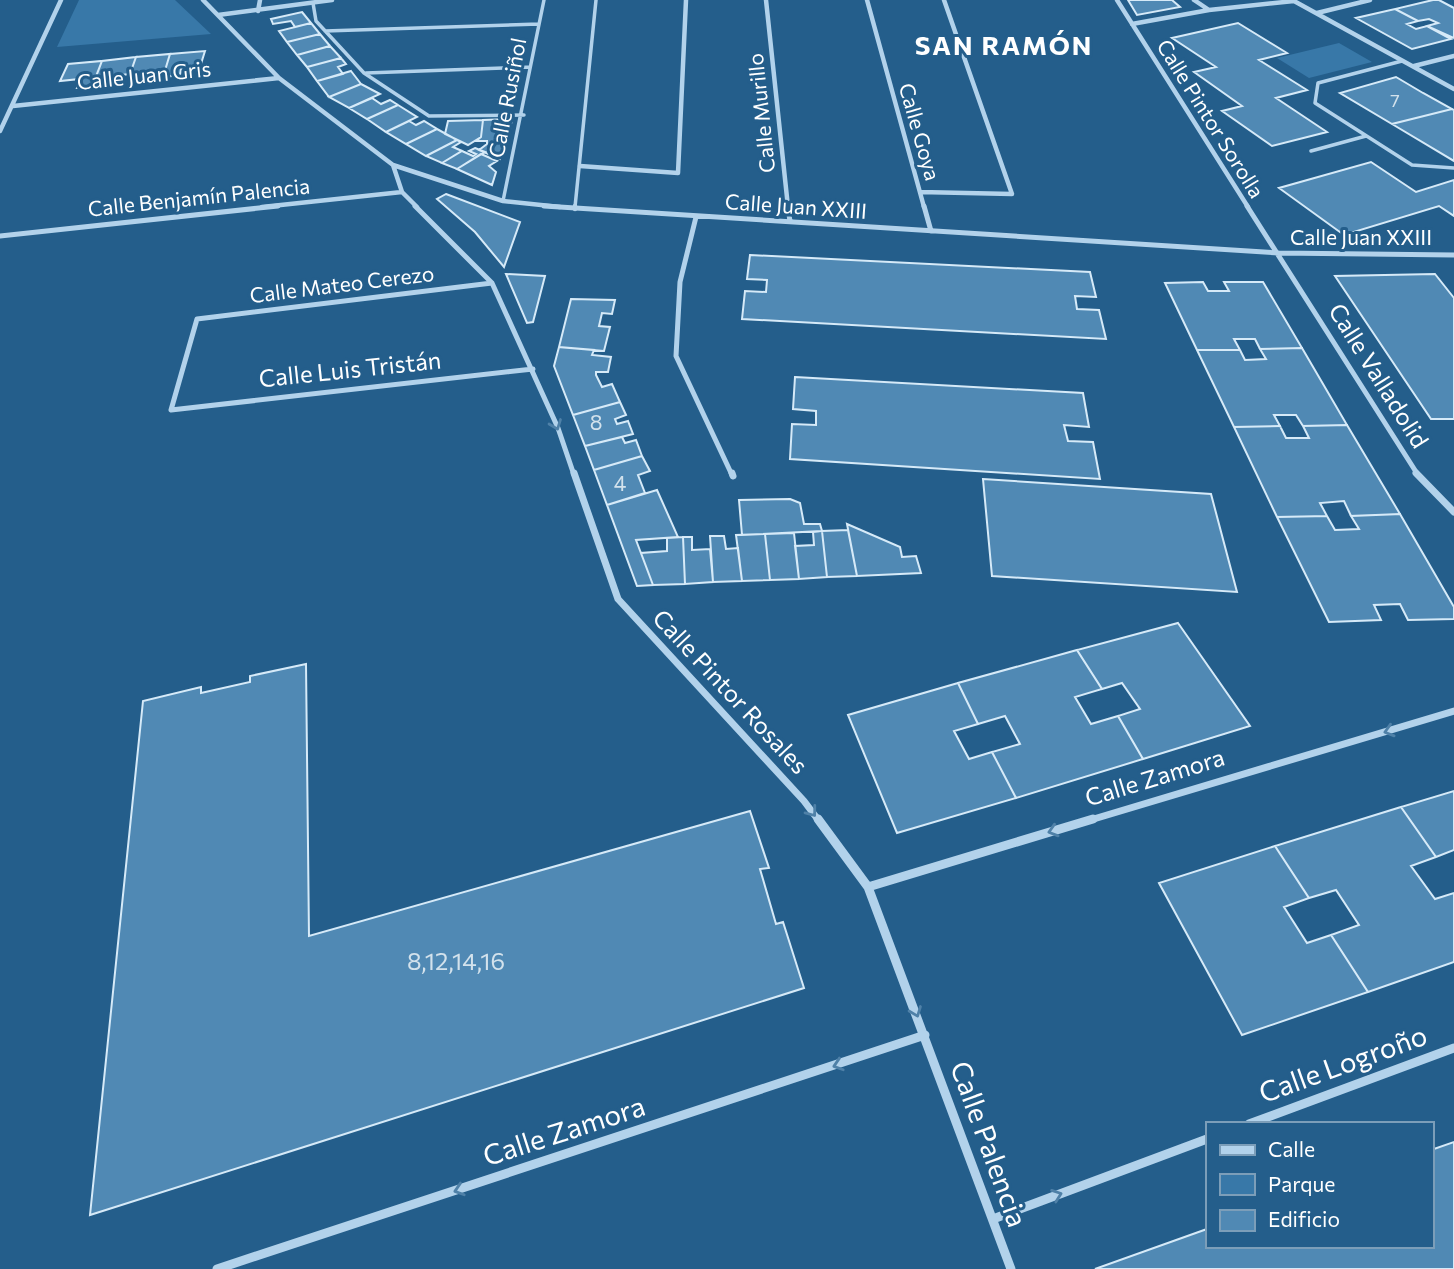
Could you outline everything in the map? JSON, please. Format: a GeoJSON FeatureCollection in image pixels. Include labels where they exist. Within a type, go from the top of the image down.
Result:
{"type":"FeatureCollection","features":[{"type":"Feature","properties":{"kind":"street"},"geometry":{"type":"LineString","coordinates":[[0,131],[61,0]]}},
{"type":"Feature","properties":{"kind":"street","name":"Calle Juan XXIII"},"geometry":{"type":"LineString","coordinates":[[203,0],[279,78],[393,164],[503,201],[575,209],[1279,253],[1454,255]]}},
{"type":"Feature","properties":{"kind":"street"},"geometry":{"type":"LineString","coordinates":[[258,11],[260,0]]}},
{"type":"Feature","properties":{"kind":"street"},"geometry":{"type":"LineString","coordinates":[[218,15],[332,0]]}},
{"type":"Feature","properties":{"kind":"street","name":"Calle Rusiñol"},"geometry":{"type":"LineString","coordinates":[[503,201],[524,115],[529,67],[544,0]]}},
{"type":"Feature","properties":{"kind":"street"},"geometry":{"type":"LineString","coordinates":[[575,209],[596,0]]}},
{"type":"Feature","properties":{"kind":"street"},"geometry":{"type":"LineString","coordinates":[[580,166],[678,173],[686,0]]}},
{"type":"Feature","properties":{"kind":"street","name":"Calle Murillo"},"geometry":{"type":"LineString","coordinates":[[766,0],[790,222]]}},
{"type":"Feature","properties":{"kind":"street","name":"Calle Goya"},"geometry":{"type":"LineString","coordinates":[[866,0],[931,231]]}},
{"type":"Feature","properties":{"kind":"street"},"geometry":{"type":"LineString","coordinates":[[920,192],[1012,194],[944,0]]}},
{"type":"Feature","properties":{"kind":"street","name":"Calle Pintor Sorolla"},"geometry":{"type":"LineString","coordinates":[[1117,0],[1279,253]]}},
{"type":"Feature","properties":{"kind":"street"},"geometry":{"type":"LineString","coordinates":[[1194,0],[1209,10]]}},
{"type":"Feature","properties":{"kind":"street"},"geometry":{"type":"LineString","coordinates":[[1316,13],[1370,0]]}},
{"type":"Feature","properties":{"kind":"street"},"geometry":{"type":"LineString","coordinates":[[1132,24],[1209,10],[1294,1],[1454,89]]}},
{"type":"Feature","properties":{"kind":"street"},"geometry":{"type":"LineString","coordinates":[[313,3],[316,21],[364,73],[429,116],[524,115]]}},
{"type":"Feature","properties":{"kind":"street"},"geometry":{"type":"LineString","coordinates":[[325,31],[539,24]]}},
{"type":"Feature","properties":{"kind":"street"},"geometry":{"type":"LineString","coordinates":[[1413,66],[1454,56]]}},
{"type":"Feature","properties":{"kind":"street"},"geometry":{"type":"LineString","coordinates":[[1402,61],[1318,83],[1315,103],[1412,165],[1454,168]]}},
{"type":"Feature","properties":{"kind":"street"},"geometry":{"type":"LineString","coordinates":[[364,73],[529,67]]}},
{"type":"Feature","properties":{"kind":"street","name":"Calle Juan Gris"},"geometry":{"type":"LineString","coordinates":[[13,106],[279,78]]}},
{"type":"Feature","properties":{"kind":"street"},"geometry":{"type":"LineString","coordinates":[[1311,152],[1367,136]]}},
{"type":"Feature","properties":{"kind":"street"},"geometry":{"type":"LineString","coordinates":[[393,164],[402,192]]}},
{"type":"Feature","properties":{"kind":"street","name":"Calle Benjamín Palencia"},"geometry":{"type":"LineString","coordinates":[[0,236],[402,192]]}},
{"type":"Feature","properties":{"kind":"street","name":"Calle Pintor Rosales"},"geometry":{"type":"LineString","coordinates":[[402,192],[492,283],[558,428],[618,599],[804,801],[869,887],[925,1035]]}},
{"type":"Feature","properties":{"kind":"street"},"geometry":{"type":"LineString","coordinates":[[696,217],[680,282],[676,356],[733,476]]}},
{"type":"Feature","properties":{"kind":"street","name":"Calle Valladolid"},"geometry":{"type":"LineString","coordinates":[[1279,253],[1416,473],[1454,512]]}},
{"type":"Feature","properties":{"kind":"street","name":"Calle Mateo Cerezo"},"geometry":{"type":"LineString","coordinates":[[171,410],[197,318],[492,283]]}},
{"type":"Feature","properties":{"kind":"street","name":"Calle Luis Tristán"},"geometry":{"type":"LineString","coordinates":[[171,410],[532,366]]}},
{"type":"Feature","properties":{"kind":"street","name":"Calle Zamora"},"geometry":{"type":"LineString","coordinates":[[869,887],[1454,711]]}},
{"type":"Feature","properties":{"kind":"street","name":"Calle Zamora"},"geometry":{"type":"LineString","coordinates":[[218,1269],[925,1035]]}},
{"type":"Feature","properties":{"kind":"street","name":"Calle Palencia"},"geometry":{"type":"LineString","coordinates":[[925,1035],[1011,1269]]}},
{"type":"Feature","properties":{"kind":"street","name":"Calle Logroño"},"geometry":{"type":"LineString","coordinates":[[1254,1122],[1454,1048]]}},
{"type":"Feature","properties":{"kind":"street"},"geometry":{"type":"LineString","coordinates":[[993,1219],[1206,1139]]}},
{"type":"Feature","properties":{"kind":"green space"},"geometry":{"type":"Polygon","coordinates":[[[79,0],[175,0],[211,34],[57,47],[79,0]]]}},
{"type":"Feature","properties":{"kind":"green space"},"geometry":{"type":"Polygon","coordinates":[[[1339,43],[1372,62],[1309,78],[1277,58],[1339,43]]]}},
{"type":"Feature","properties":{"kind":"building"},"geometry":{"type":"Polygon","coordinates":[[[1128,0],[1172,0],[1180,7],[1137,15],[1128,0]]]}},
{"type":"Feature","properties":{"kind":"building"},"geometry":{"type":"Polygon","coordinates":[[[1439,0],[1454,8],[1454,38],[1427,26],[1438,23],[1429,19],[1418,21],[1395,9],[1439,0]]]}},
{"type":"Feature","properties":{"kind":"building"},"geometry":{"type":"Polygon","coordinates":[[[1395,9],[1418,21],[1407,24],[1416,29],[1427,26],[1451,39],[1412,49],[1356,18],[1395,9]]]}},
{"type":"Feature","properties":{"kind":"building"},"geometry":{"type":"Polygon","coordinates":[[[302,12],[311,23],[295,27],[291,21],[273,24],[271,19],[302,12]]]}},
{"type":"Feature","properties":{"kind":"building"},"geometry":{"type":"Polygon","coordinates":[[[311,23],[320,34],[287,42],[279,31],[311,23]]]}},
{"type":"Feature","properties":{"kind":"building"},"geometry":{"type":"Polygon","coordinates":[[[1238,23],[1287,53],[1259,60],[1307,90],[1276,98],[1327,132],[1272,146],[1222,111],[1242,106],[1194,72],[1216,67],[1172,38],[1238,23]]]}},
{"type":"Feature","properties":{"kind":"building"},"geometry":{"type":"Polygon","coordinates":[[[320,34],[330,46],[297,55],[287,42],[320,34]]]}},
{"type":"Feature","properties":{"kind":"building"},"geometry":{"type":"Polygon","coordinates":[[[330,46],[341,58],[307,67],[297,55],[330,46]]]}},
{"type":"Feature","properties":{"kind":"building"},"geometry":{"type":"Polygon","coordinates":[[[205,51],[200,67],[181,69],[180,75],[163,77],[170,54],[205,51]]]}},
{"type":"Feature","properties":{"kind":"building"},"geometry":{"type":"Polygon","coordinates":[[[170,54],[163,77],[149,78],[150,72],[130,74],[136,57],[170,54]]]}},
{"type":"Feature","properties":{"kind":"building"},"geometry":{"type":"Polygon","coordinates":[[[136,57],[130,74],[111,76],[109,82],[93,84],[102,61],[136,57]]]}},
{"type":"Feature","properties":{"kind":"building"},"geometry":{"type":"Polygon","coordinates":[[[341,58],[346,64],[338,67],[343,74],[317,81],[307,67],[341,58]]]}},
{"type":"Feature","properties":{"kind":"building"},"geometry":{"type":"Polygon","coordinates":[[[102,61],[92,87],[77,88],[80,79],[60,81],[68,64],[102,61]]]}},
{"type":"Feature","properties":{"kind":"building"},"geometry":{"type":"Polygon","coordinates":[[[351,71],[361,84],[329,97],[317,81],[351,71]]]}},
{"type":"Feature","properties":{"kind":"building"},"geometry":{"type":"Polygon","coordinates":[[[1396,77],[1452,109],[1392,124],[1340,93],[1396,77]]]}},
{"type":"Feature","properties":{"kind":"building"},"geometry":{"type":"Polygon","coordinates":[[[361,84],[380,94],[349,108],[329,97],[361,84]]]}},
{"type":"Feature","properties":{"kind":"building"},"geometry":{"type":"Polygon","coordinates":[[[372,98],[381,104],[390,100],[398,105],[367,119],[349,108],[372,98]]]}},
{"type":"Feature","properties":{"kind":"building"},"geometry":{"type":"Polygon","coordinates":[[[398,105],[417,117],[386,132],[367,119],[398,105]]]}},
{"type":"Feature","properties":{"kind":"building"},"geometry":{"type":"Polygon","coordinates":[[[1452,109],[1454,161],[1392,124],[1452,109]]]}},
{"type":"Feature","properties":{"kind":"building"},"geometry":{"type":"Polygon","coordinates":[[[512,119],[508,140],[500,159],[479,150],[487,144],[487,141],[476,141],[481,137],[483,120],[512,119]]]}},
{"type":"Feature","properties":{"kind":"building"},"geometry":{"type":"Polygon","coordinates":[[[483,120],[481,137],[468,145],[445,134],[448,121],[483,120]]]}},
{"type":"Feature","properties":{"kind":"building"},"geometry":{"type":"Polygon","coordinates":[[[409,121],[416,125],[424,121],[437,129],[406,144],[386,132],[409,121]]]}},
{"type":"Feature","properties":{"kind":"building"},"geometry":{"type":"Polygon","coordinates":[[[437,129],[457,140],[426,156],[406,144],[437,129]]]}},
{"type":"Feature","properties":{"kind":"building"},"geometry":{"type":"Polygon","coordinates":[[[457,140],[461,142],[453,147],[462,151],[442,163],[426,156],[457,140]]]}},
{"type":"Feature","properties":{"kind":"building"},"geometry":{"type":"Polygon","coordinates":[[[475,148],[485,152],[457,169],[442,163],[462,151],[473,156],[476,154],[469,151],[475,148]]]}},
{"type":"Feature","properties":{"kind":"building"},"geometry":{"type":"Polygon","coordinates":[[[481,154],[497,161],[489,166],[496,172],[492,185],[457,169],[481,154]]]}},
{"type":"Feature","properties":{"kind":"building"},"geometry":{"type":"Polygon","coordinates":[[[1371,162],[1416,192],[1454,180],[1454,216],[1439,206],[1344,235],[1279,188],[1371,162]]]}},
{"type":"Feature","properties":{"kind":"building"},"geometry":{"type":"Polygon","coordinates":[[[446,194],[520,222],[504,267],[475,232],[437,199],[446,194]]]}},
{"type":"Feature","properties":{"kind":"building"},"geometry":{"type":"Polygon","coordinates":[[[750,255],[1090,272],[1096,297],[1075,296],[1077,309],[1099,310],[1106,339],[742,319],[745,291],[766,292],[767,280],[747,279],[750,255]]]}},
{"type":"Feature","properties":{"kind":"building"},"geometry":{"type":"Polygon","coordinates":[[[506,274],[545,276],[533,322],[527,323],[506,274]]]}},
{"type":"Feature","properties":{"kind":"building"},"geometry":{"type":"Polygon","coordinates":[[[1435,274],[1454,298],[1454,419],[1431,419],[1335,276],[1435,274]]]}},
{"type":"Feature","properties":{"kind":"building"},"geometry":{"type":"Polygon","coordinates":[[[1203,282],[1208,291],[1229,291],[1224,282],[1263,282],[1302,348],[1260,349],[1255,339],[1234,339],[1240,350],[1197,350],[1165,283],[1203,282]]]}},
{"type":"Feature","properties":{"kind":"building"},"geometry":{"type":"Polygon","coordinates":[[[571,299],[615,300],[612,314],[602,313],[599,326],[610,327],[604,351],[559,347],[571,299]]]}},
{"type":"Feature","properties":{"kind":"building"},"geometry":{"type":"Polygon","coordinates":[[[559,347],[594,350],[592,355],[611,357],[608,372],[596,372],[596,375],[602,387],[612,384],[620,402],[573,415],[554,366],[559,347]]]}},
{"type":"Feature","properties":{"kind":"building"},"geometry":{"type":"Polygon","coordinates":[[[1302,348],[1347,425],[1303,426],[1296,415],[1274,415],[1280,426],[1234,427],[1197,350],[1240,350],[1245,360],[1266,359],[1260,349],[1302,348]]]}},
{"type":"Feature","properties":{"kind":"building"},"geometry":{"type":"Polygon","coordinates":[[[795,377],[1083,393],[1089,427],[1064,425],[1068,441],[1093,442],[1100,479],[790,459],[792,424],[816,425],[816,411],[793,409],[795,377]]]}},
{"type":"Feature","properties":{"kind":"building"},"geometry":{"type":"Polygon","coordinates":[[[620,402],[626,415],[615,419],[617,424],[628,421],[633,434],[585,446],[573,415],[620,402]]]}},
{"type":"Feature","properties":{"kind":"building"},"geometry":{"type":"Polygon","coordinates":[[[1347,425],[1400,514],[1351,516],[1344,501],[1320,503],[1327,516],[1277,517],[1234,427],[1280,426],[1286,438],[1309,438],[1303,426],[1347,425]]]}},
{"type":"Feature","properties":{"kind":"building"},"geometry":{"type":"Polygon","coordinates":[[[622,437],[625,443],[636,440],[642,456],[594,470],[585,446],[622,437]]]}},
{"type":"Feature","properties":{"kind":"building"},"geometry":{"type":"Polygon","coordinates":[[[642,456],[650,471],[638,475],[645,493],[607,505],[594,470],[642,456]]]}},
{"type":"Feature","properties":{"kind":"building"},"geometry":{"type":"Polygon","coordinates":[[[983,479],[1211,494],[1237,592],[992,576],[983,479]]]}},
{"type":"Feature","properties":{"kind":"building"},"geometry":{"type":"Polygon","coordinates":[[[657,490],[678,537],[636,540],[653,585],[637,586],[607,505],[657,490]]]}},
{"type":"Feature","properties":{"kind":"building"},"geometry":{"type":"Polygon","coordinates":[[[790,499],[800,503],[804,524],[820,524],[822,531],[742,535],[739,500],[790,499]]]}},
{"type":"Feature","properties":{"kind":"building"},"geometry":{"type":"Polygon","coordinates":[[[1400,514],[1454,607],[1454,619],[1408,620],[1400,604],[1374,605],[1381,620],[1329,622],[1277,517],[1327,516],[1335,530],[1359,529],[1351,516],[1400,514]]]}},
{"type":"Feature","properties":{"kind":"building"},"geometry":{"type":"Polygon","coordinates":[[[847,524],[900,547],[902,557],[916,556],[921,573],[857,576],[847,524]]]}},
{"type":"Feature","properties":{"kind":"building"},"geometry":{"type":"Polygon","coordinates":[[[848,530],[857,576],[827,577],[822,531],[848,530]]]}},
{"type":"Feature","properties":{"kind":"building"},"geometry":{"type":"Polygon","coordinates":[[[822,531],[827,577],[799,579],[795,546],[814,545],[813,532],[822,531]]]}},
{"type":"Feature","properties":{"kind":"building"},"geometry":{"type":"Polygon","coordinates":[[[794,533],[799,579],[770,580],[765,534],[794,533]]]}},
{"type":"Feature","properties":{"kind":"building"},"geometry":{"type":"Polygon","coordinates":[[[765,534],[770,580],[742,581],[736,535],[765,534]]]}},
{"type":"Feature","properties":{"kind":"building"},"geometry":{"type":"Polygon","coordinates":[[[710,536],[724,536],[726,549],[738,548],[742,581],[713,582],[710,536]]]}},
{"type":"Feature","properties":{"kind":"building"},"geometry":{"type":"Polygon","coordinates":[[[683,537],[685,584],[653,585],[641,553],[667,551],[667,538],[683,537]]]}},
{"type":"Feature","properties":{"kind":"building"},"geometry":{"type":"Polygon","coordinates":[[[683,537],[692,537],[692,550],[710,549],[713,582],[685,584],[683,537]]]}},
{"type":"Feature","properties":{"kind":"building"},"geometry":{"type":"Polygon","coordinates":[[[1178,623],[1250,726],[1143,759],[1118,716],[1140,709],[1122,683],[1102,689],[1077,650],[1178,623]]]}},
{"type":"Feature","properties":{"kind":"building"},"geometry":{"type":"Polygon","coordinates":[[[1077,650],[1102,689],[1075,697],[1091,724],[1118,716],[1143,759],[1016,798],[992,752],[1020,744],[1005,716],[978,724],[958,683],[1077,650]]]}},
{"type":"Feature","properties":{"kind":"building"},"geometry":{"type":"Polygon","coordinates":[[[306,664],[309,936],[750,811],[769,868],[760,869],[776,924],[783,922],[804,988],[90,1215],[143,701],[201,687],[201,693],[250,682],[250,676],[306,664]]]}},
{"type":"Feature","properties":{"kind":"building"},"geometry":{"type":"Polygon","coordinates":[[[958,683],[978,724],[954,731],[969,759],[992,752],[1016,798],[897,833],[848,715],[958,683]]]}},
{"type":"Feature","properties":{"kind":"building"},"geometry":{"type":"Polygon","coordinates":[[[1454,791],[1454,850],[1436,857],[1401,807],[1454,791]]]}},
{"type":"Feature","properties":{"kind":"building"},"geometry":{"type":"Polygon","coordinates":[[[1401,807],[1436,857],[1411,866],[1435,899],[1454,893],[1454,962],[1368,992],[1331,935],[1359,925],[1336,890],[1309,898],[1275,846],[1401,807]]]}},
{"type":"Feature","properties":{"kind":"building"},"geometry":{"type":"Polygon","coordinates":[[[1275,846],[1309,898],[1284,907],[1307,943],[1331,935],[1368,992],[1242,1035],[1159,883],[1275,846]]]}},
{"type":"Feature","properties":{"kind":"building"},"geometry":{"type":"Polygon","coordinates":[[[1454,1142],[1454,1269],[1095,1269],[1206,1229],[1206,1248],[1433,1248],[1433,1149],[1454,1142]]]}},
{"type":"Feature","properties":{"kind":"district","name":"SAN RAMÓN"},"geometry":{"type":"Point","coordinates":[1004,46]}}]}
